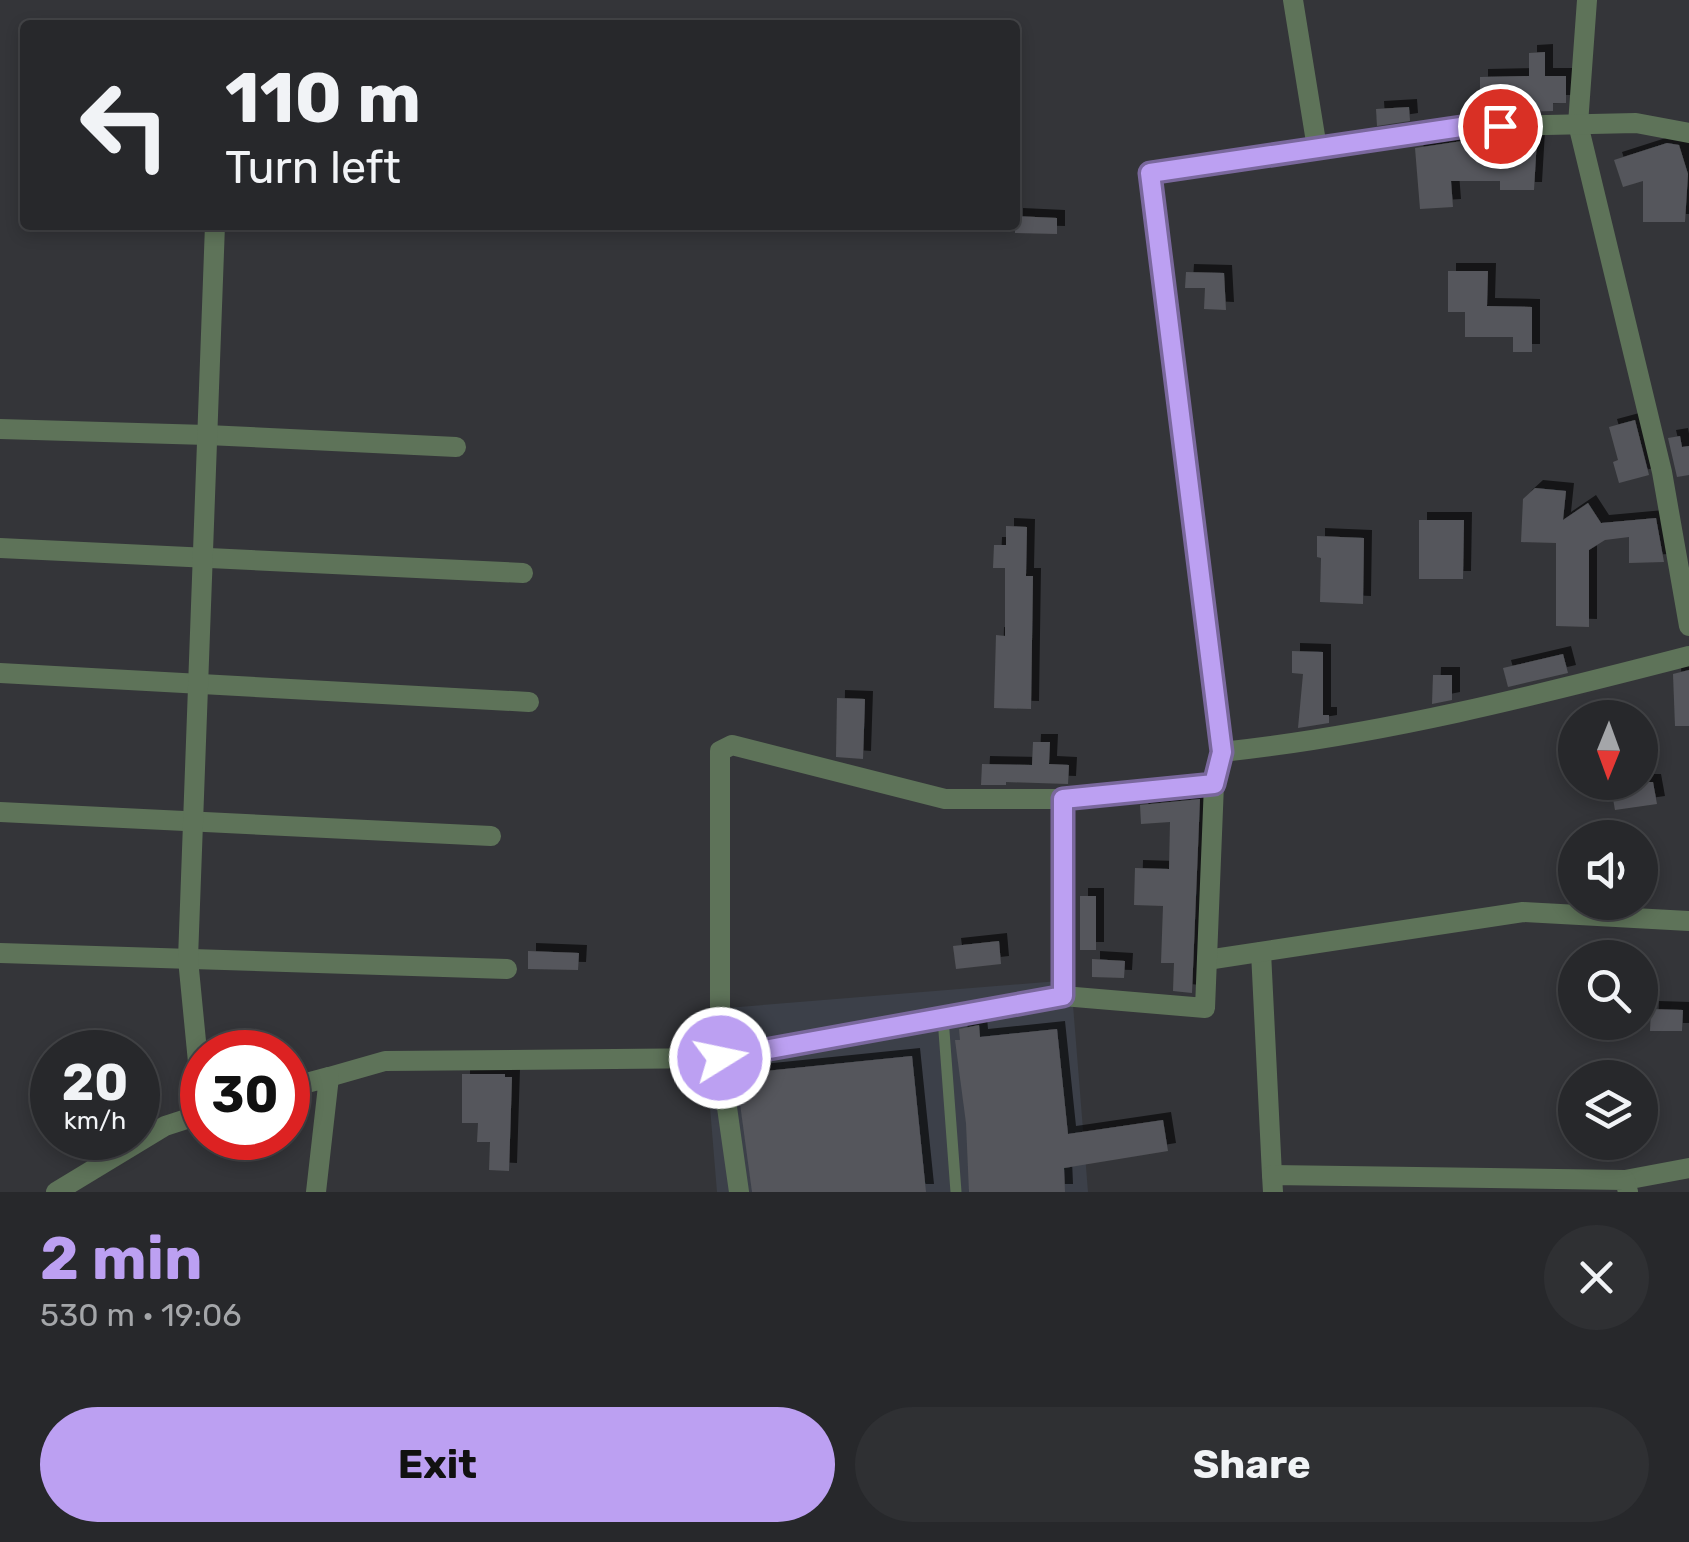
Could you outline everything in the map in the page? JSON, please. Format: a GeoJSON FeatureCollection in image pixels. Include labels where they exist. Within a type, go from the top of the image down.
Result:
{"type":"FeatureCollection","features":[{"type":"Feature","properties":{"kind":"street"},"geometry":{"type":"LineString","coordinates":[[1293,0],[1317,148]]}},
{"type":"Feature","properties":{"kind":"street"},"geometry":{"type":"LineString","coordinates":[[1587,0],[1578,124],[1662,472],[1689,626]]}},
{"type":"Feature","properties":{"kind":"street"},"geometry":{"type":"LineString","coordinates":[[310,1082],[385,1061],[720,1058],[1063,996],[1204,1008],[1214,784],[1222,752],[1150,173],[1461,127],[1636,124],[1689,133]]}},
{"type":"Feature","properties":{"kind":"street"},"geometry":{"type":"LineString","coordinates":[[195,1030],[188,959],[215,230]]}},
{"type":"Feature","properties":{"kind":"street"},"geometry":{"type":"LineString","coordinates":[[0,429],[207,434],[456,447]]}},
{"type":"Feature","properties":{"kind":"street"},"geometry":{"type":"LineString","coordinates":[[0,548],[523,573]]}},
{"type":"Feature","properties":{"kind":"street"},"geometry":{"type":"LineString","coordinates":[[1222,752],[1308,743],[1459,715],[1689,656]]}},
{"type":"Feature","properties":{"kind":"street"},"geometry":{"type":"LineString","coordinates":[[0,673],[529,702]]}},
{"type":"Feature","properties":{"kind":"street"},"geometry":{"type":"LineString","coordinates":[[739,1192],[720,1058],[720,751],[732,745],[945,800],[1063,799],[1214,784]]}},
{"type":"Feature","properties":{"kind":"street"},"geometry":{"type":"LineString","coordinates":[[1063,799],[1063,996]]}},
{"type":"Feature","properties":{"kind":"street"},"geometry":{"type":"LineString","coordinates":[[0,812],[491,836]]}},
{"type":"Feature","properties":{"kind":"street"},"geometry":{"type":"LineString","coordinates":[[1207,960],[1523,912],[1689,921]]}},
{"type":"Feature","properties":{"kind":"street"},"geometry":{"type":"LineString","coordinates":[[1261,952],[1272,1183],[1626,1186],[1689,1168]]}},
{"type":"Feature","properties":{"kind":"street"},"geometry":{"type":"LineString","coordinates":[[0,953],[507,970]]}},
{"type":"Feature","properties":{"kind":"street"},"geometry":{"type":"LineString","coordinates":[[316,1192],[329,1077]]}},
{"type":"Feature","properties":{"kind":"street"},"geometry":{"type":"LineString","coordinates":[[56,1192],[165,1126],[180,1121]]}},
{"type":"Feature","properties":{"kind":"lane"},"geometry":{"type":"LineString","coordinates":[[943,1018],[956,1192]]}},
{"type":"Feature","properties":{"kind":"shaded area"},"geometry":{"type":"Polygon","coordinates":[[[1071,980],[1088,1192],[717,1192],[702,1010],[1071,980]]]}},
{"type":"Feature","properties":{"kind":"building"},"geometry":{"type":"Polygon","coordinates":[[[1545,52],[1545,76],[1566,76],[1566,103],[1553,103],[1553,111],[1480,113],[1480,77],[1529,76],[1529,53],[1545,52]]]}},
{"type":"Feature","properties":{"kind":"building"},"geometry":{"type":"Polygon","coordinates":[[[1409,107],[1410,121],[1377,126],[1376,109],[1409,107]]]}},
{"type":"Feature","properties":{"kind":"building"},"geometry":{"type":"Polygon","coordinates":[[[1537,139],[1534,190],[1500,190],[1500,181],[1451,181],[1453,207],[1420,209],[1415,148],[1462,141],[1537,139]]]}},
{"type":"Feature","properties":{"kind":"building"},"geometry":{"type":"Polygon","coordinates":[[[1667,143],[1679,145],[1688,174],[1685,222],[1643,222],[1643,181],[1623,187],[1614,160],[1667,143]]]}},
{"type":"Feature","properties":{"kind":"building"},"geometry":{"type":"Polygon","coordinates":[[[1020,216],[1057,218],[1057,234],[1015,233],[1020,230],[1020,216]]]}},
{"type":"Feature","properties":{"kind":"building"},"geometry":{"type":"Polygon","coordinates":[[[1448,271],[1488,271],[1487,306],[1532,307],[1532,352],[1513,352],[1513,337],[1465,337],[1465,312],[1448,312],[1448,271]]]}},
{"type":"Feature","properties":{"kind":"building"},"geometry":{"type":"Polygon","coordinates":[[[1186,272],[1224,273],[1226,310],[1204,309],[1205,288],[1185,288],[1186,272]]]}},
{"type":"Feature","properties":{"kind":"building"},"geometry":{"type":"Polygon","coordinates":[[[1635,420],[1649,475],[1619,483],[1613,462],[1618,460],[1609,427],[1635,420]]]}},
{"type":"Feature","properties":{"kind":"building"},"geometry":{"type":"Polygon","coordinates":[[[1680,436],[1682,447],[1689,446],[1689,475],[1677,477],[1668,438],[1680,436]]]}},
{"type":"Feature","properties":{"kind":"building"},"geometry":{"type":"Polygon","coordinates":[[[1535,488],[1566,491],[1563,520],[1588,503],[1601,523],[1656,518],[1664,562],[1629,563],[1629,537],[1605,540],[1589,550],[1589,627],[1556,626],[1556,543],[1521,542],[1523,499],[1535,488]]]}},
{"type":"Feature","properties":{"kind":"building"},"geometry":{"type":"Polygon","coordinates":[[[1419,520],[1464,520],[1463,579],[1419,579],[1419,520]]]}},
{"type":"Feature","properties":{"kind":"building"},"geometry":{"type":"Polygon","coordinates":[[[1006,526],[1027,527],[1026,576],[1033,576],[1031,709],[994,708],[996,635],[1005,636],[1005,568],[993,568],[994,545],[1006,545],[1006,526]]]}},
{"type":"Feature","properties":{"kind":"building"},"geometry":{"type":"Polygon","coordinates":[[[1317,536],[1364,538],[1363,604],[1320,602],[1317,536]]]}},
{"type":"Feature","properties":{"kind":"building"},"geometry":{"type":"Polygon","coordinates":[[[1292,651],[1323,652],[1323,715],[1329,715],[1329,723],[1298,728],[1303,674],[1292,673],[1292,651]]]}},
{"type":"Feature","properties":{"kind":"building"},"geometry":{"type":"Polygon","coordinates":[[[1563,654],[1568,673],[1508,687],[1503,668],[1563,654]]]}},
{"type":"Feature","properties":{"kind":"building"},"geometry":{"type":"Polygon","coordinates":[[[1689,670],[1689,726],[1675,726],[1673,674],[1689,670]]]}},
{"type":"Feature","properties":{"kind":"building"},"geometry":{"type":"Polygon","coordinates":[[[1433,675],[1452,675],[1452,700],[1432,704],[1433,675]]]}},
{"type":"Feature","properties":{"kind":"building"},"geometry":{"type":"Polygon","coordinates":[[[837,698],[865,699],[863,759],[836,757],[837,698]]]}},
{"type":"Feature","properties":{"kind":"building"},"geometry":{"type":"Polygon","coordinates":[[[1033,742],[1050,742],[1049,764],[1069,765],[1068,784],[981,785],[982,764],[1032,765],[1033,742]]]}},
{"type":"Feature","properties":{"kind":"building"},"geometry":{"type":"Polygon","coordinates":[[[1200,799],[1192,993],[1173,991],[1174,963],[1161,963],[1163,906],[1134,905],[1135,868],[1169,869],[1170,822],[1141,824],[1140,805],[1200,799]]]}},
{"type":"Feature","properties":{"kind":"building"},"geometry":{"type":"Polygon","coordinates":[[[1613,800],[1656,800],[1657,804],[1615,810],[1613,800]]]}},
{"type":"Feature","properties":{"kind":"building"},"geometry":{"type":"Polygon","coordinates":[[[1080,896],[1096,896],[1096,950],[1080,950],[1080,896]]]}},
{"type":"Feature","properties":{"kind":"building"},"geometry":{"type":"Polygon","coordinates":[[[999,941],[1001,964],[956,969],[953,946],[999,941]]]}},
{"type":"Feature","properties":{"kind":"building"},"geometry":{"type":"Polygon","coordinates":[[[528,951],[579,953],[578,970],[528,969],[528,951]]]}},
{"type":"Feature","properties":{"kind":"building"},"geometry":{"type":"Polygon","coordinates":[[[1092,959],[1125,961],[1124,978],[1092,977],[1092,959]]]}},
{"type":"Feature","properties":{"kind":"building"},"geometry":{"type":"Polygon","coordinates":[[[1658,1009],[1683,1010],[1682,1031],[1658,1031],[1658,1009]]]}},
{"type":"Feature","properties":{"kind":"building"},"geometry":{"type":"Polygon","coordinates":[[[979,1025],[980,1037],[1057,1029],[1068,1134],[1163,1120],[1168,1151],[1064,1168],[1065,1192],[969,1192],[966,1123],[955,1040],[960,1040],[959,1029],[979,1025]]]}},
{"type":"Feature","properties":{"kind":"building"},"geometry":{"type":"Polygon","coordinates":[[[912,1056],[926,1192],[752,1192],[736,1074],[912,1056]]]}},
{"type":"Feature","properties":{"kind":"building"},"geometry":{"type":"Polygon","coordinates":[[[462,1074],[512,1077],[509,1171],[489,1170],[490,1142],[477,1142],[478,1123],[462,1123],[462,1074]]]}},
{"type":"Feature","properties":{"kind":"route"},"geometry":{"type":"LineString","coordinates":[[720,1058],[1063,996],[1063,799],[1214,784],[1222,752],[1150,173],[1461,127],[1500,126]]}}]}
